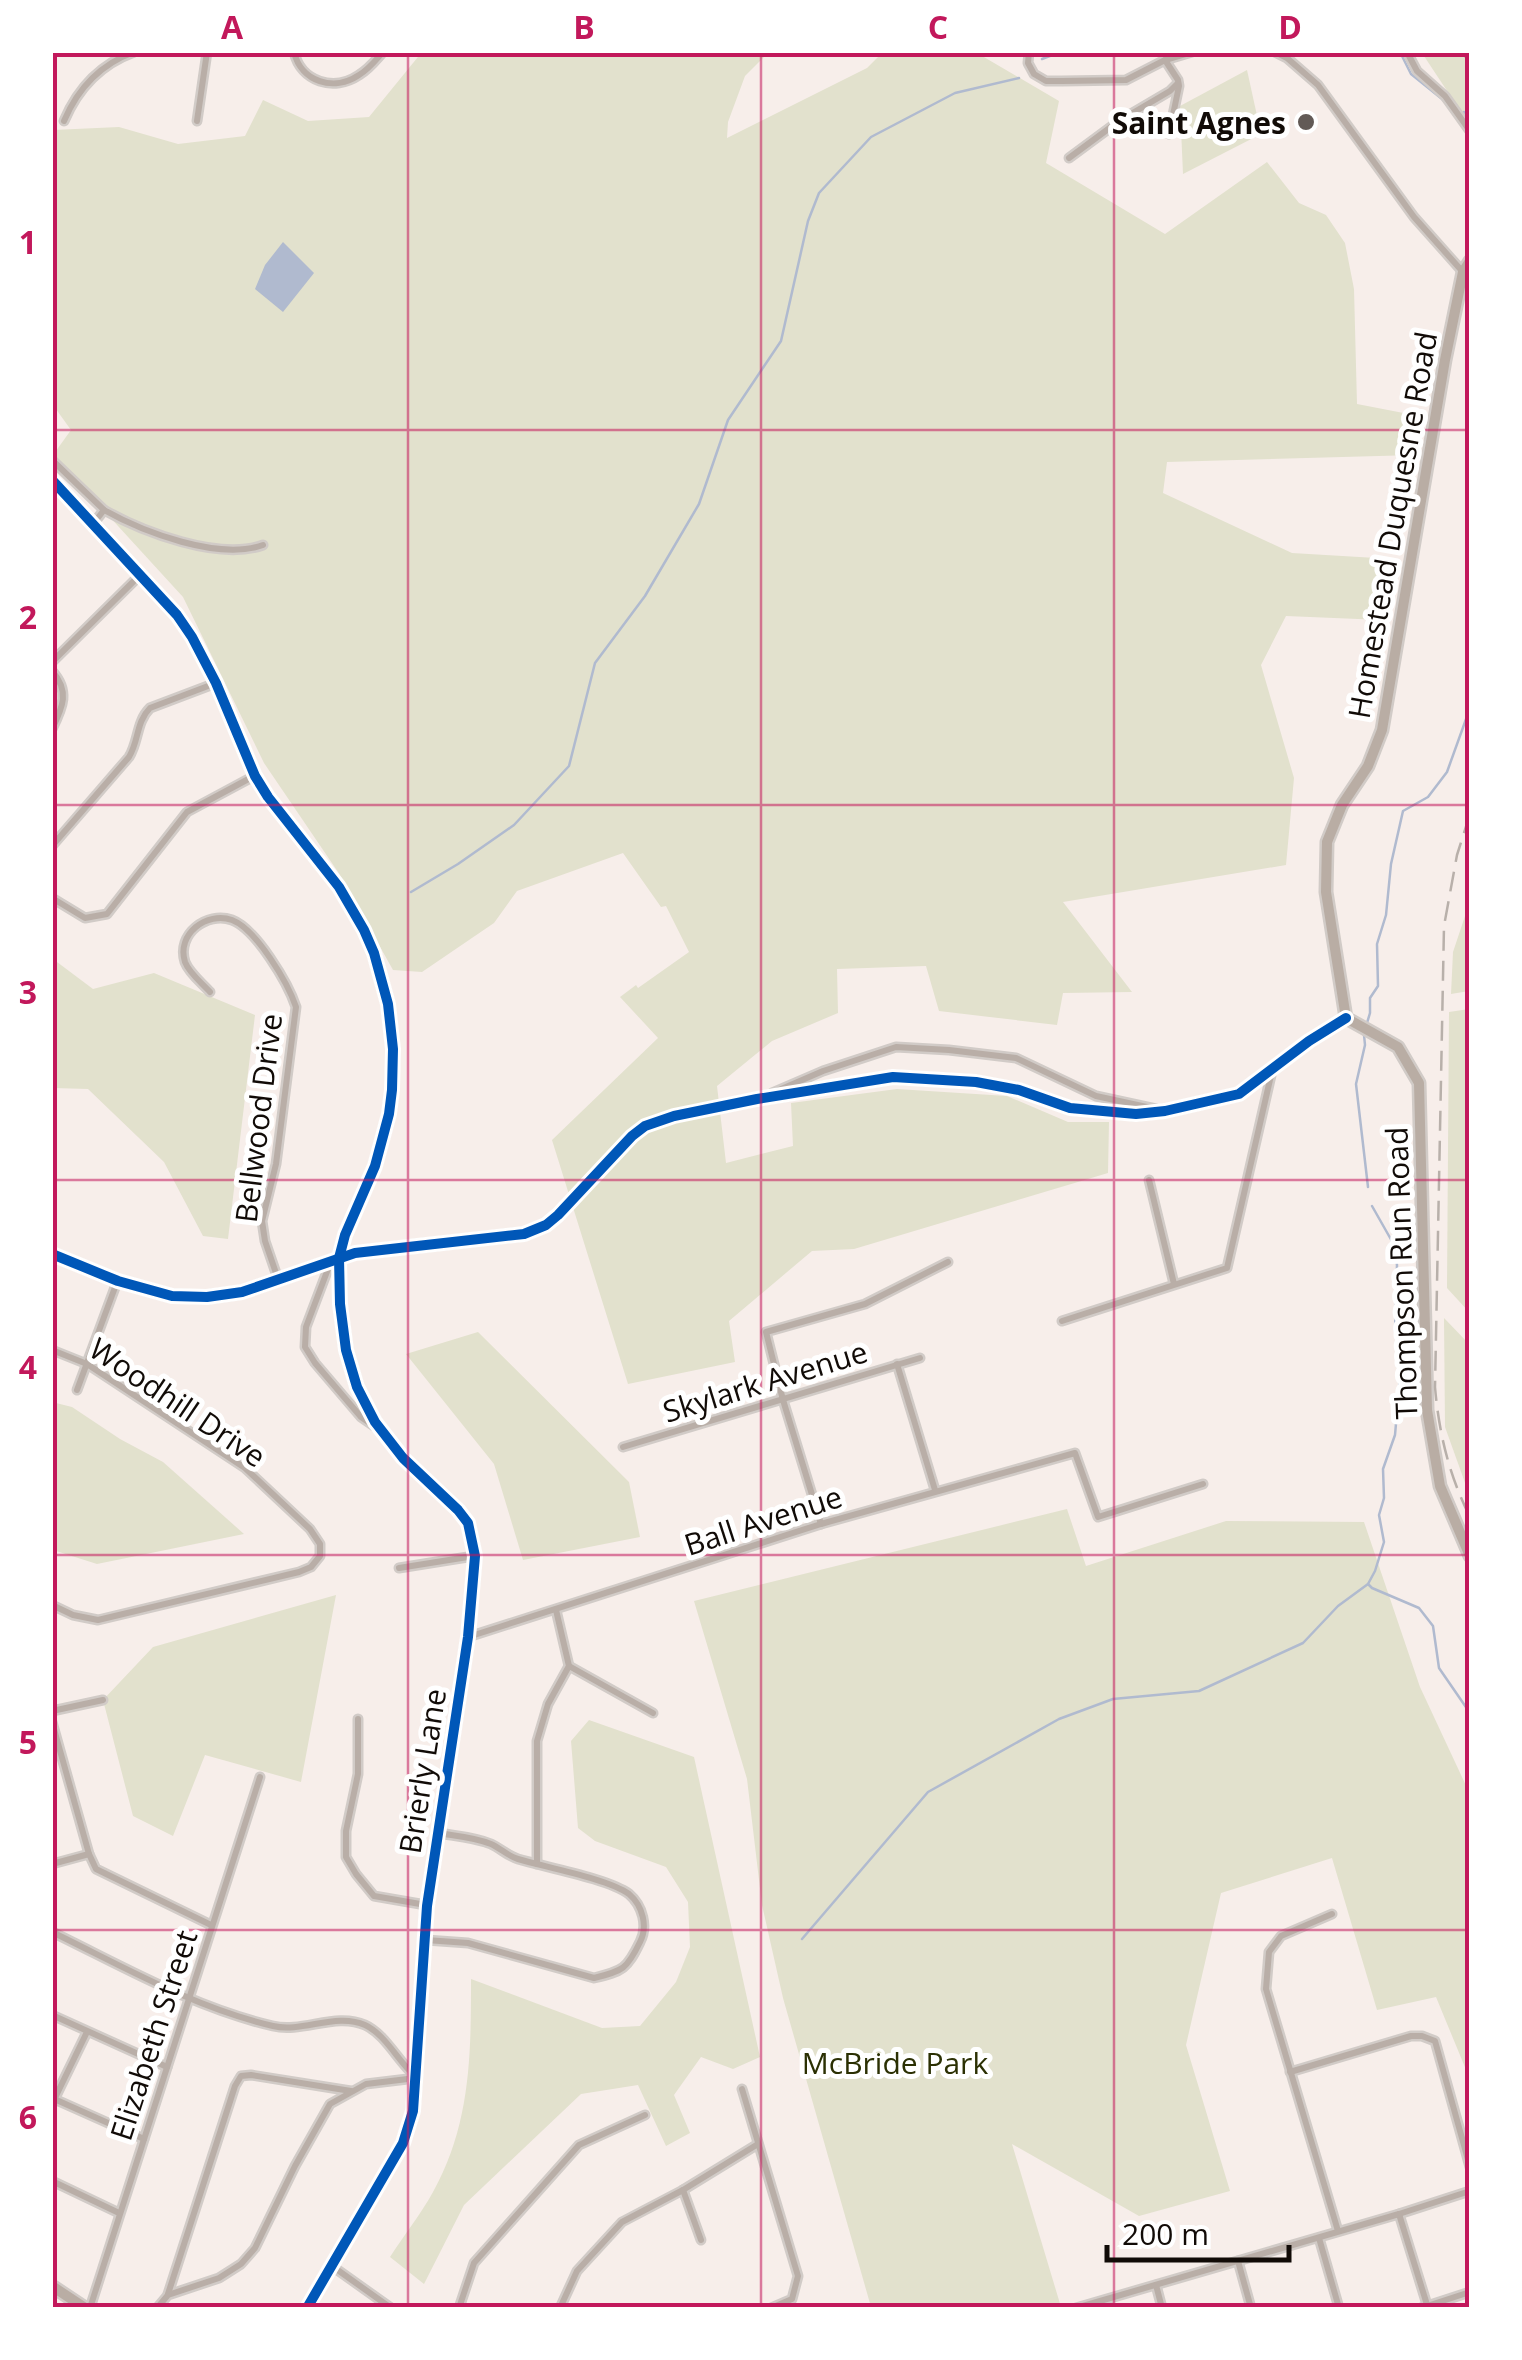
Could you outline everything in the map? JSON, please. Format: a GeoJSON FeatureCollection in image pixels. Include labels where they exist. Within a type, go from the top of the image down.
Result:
{"type":"FeatureCollection","features":[{"type":"Feature","properties":{"kind":"street"},"geometry":{"type":"LineString","coordinates":[[64,121],[92,78],[134,52]]}},
{"type":"Feature","properties":{"kind":"street"},"geometry":{"type":"LineString","coordinates":[[197,121],[208,52]]}},
{"type":"Feature","properties":{"kind":"street"},"geometry":{"type":"LineString","coordinates":[[294,52],[305,74],[328,83],[354,78],[383,52]]}},
{"type":"Feature","properties":{"kind":"street"},"geometry":{"type":"LineString","coordinates":[[1030,52],[1030,70],[1046,80],[1126,80],[1165,60],[1192,52]]}},
{"type":"Feature","properties":{"kind":"street"},"geometry":{"type":"LineString","coordinates":[[1275,52],[1318,84],[1414,217],[1463,272]]}},
{"type":"Feature","properties":{"kind":"street"},"geometry":{"type":"LineString","coordinates":[[1407,52],[1417,71],[1445,96],[1470,131]]}},
{"type":"Feature","properties":{"kind":"street"},"geometry":{"type":"LineString","coordinates":[[1165,60],[1178,83],[1168,134]]}},
{"type":"Feature","properties":{"kind":"street"},"geometry":{"type":"LineString","coordinates":[[1069,158],[1178,83]]}},
{"type":"Feature","properties":{"kind":"street","name":"Homestead Duquesne Road"},"geometry":{"type":"LineString","coordinates":[[1346,1018],[1326,892],[1328,842],[1342,805],[1368,766],[1382,730],[1445,360],[1463,272],[1470,261]]}},
{"type":"Feature","properties":{"kind":"street"},"geometry":{"type":"LineString","coordinates":[[52,460],[104,510],[138,528],[193,544],[251,550],[263,545]]}},
{"type":"Feature","properties":{"kind":"street"},"geometry":{"type":"LineString","coordinates":[[52,480],[178,615],[204,656],[255,776],[339,888],[374,952],[392,1023],[392,1090],[384,1136],[375,1166],[306,1327],[305,1348],[361,1416],[380,1428]]}},
{"type":"Feature","properties":{"kind":"street"},"geometry":{"type":"LineString","coordinates":[[93,524],[104,510]]}},
{"type":"Feature","properties":{"kind":"street"},"geometry":{"type":"LineString","coordinates":[[52,662],[140,575]]}},
{"type":"Feature","properties":{"kind":"street"},"geometry":{"type":"LineString","coordinates":[[52,671],[61,680],[64,694],[64,706],[52,730]]}},
{"type":"Feature","properties":{"kind":"street"},"geometry":{"type":"LineString","coordinates":[[53,844],[129,758],[139,724],[150,708],[216,683]]}},
{"type":"Feature","properties":{"kind":"street"},"geometry":{"type":"LineString","coordinates":[[52,898],[85,918],[107,914],[187,812],[255,776]]}},
{"type":"Feature","properties":{"kind":"street","name":"Bellwood Drive"},"geometry":{"type":"LineString","coordinates":[[210,992],[188,968],[184,943],[202,922],[228,918],[244,926],[261,948],[290,990],[296,1007],[276,1164],[262,1221],[278,1280]]}},
{"type":"Feature","properties":{"kind":"street"},"geometry":{"type":"LineString","coordinates":[[52,1254],[118,1281],[172,1296],[242,1292],[355,1253],[524,1234],[558,1215],[632,1136],[645,1126],[674,1116],[893,1077],[976,1082],[1019,1090],[1070,1108],[1136,1114],[1165,1111],[1239,1094],[1346,1018]]}},
{"type":"Feature","properties":{"kind":"street","name":"Thompson Run Road"},"geometry":{"type":"LineString","coordinates":[[1346,1018],[1398,1047],[1419,1083],[1427,1410],[1440,1486],[1470,1556]]}},
{"type":"Feature","properties":{"kind":"street"},"geometry":{"type":"LineString","coordinates":[[758,1099],[824,1071],[896,1048],[1016,1058],[1096,1096],[1165,1111]]}},
{"type":"Feature","properties":{"kind":"street"},"geometry":{"type":"LineString","coordinates":[[1062,1321],[1226,1268],[1272,1069]]}},
{"type":"Feature","properties":{"kind":"street"},"geometry":{"type":"LineString","coordinates":[[1149,1180],[1174,1284]]}},
{"type":"Feature","properties":{"kind":"street","name":"Brierly Lane"},"geometry":{"type":"LineString","coordinates":[[307,2308],[403,2144],[413,2111],[427,1906],[468,1637],[475,1556],[468,1524],[403,1458],[380,1428],[357,1386],[346,1350],[335,1260]]}},
{"type":"Feature","properties":{"kind":"street"},"geometry":{"type":"LineString","coordinates":[[822,1524],[766,1332],[865,1304],[948,1262]]}},
{"type":"Feature","properties":{"kind":"street"},"geometry":{"type":"LineString","coordinates":[[78,1390],[118,1281]]}},
{"type":"Feature","properties":{"kind":"street","name":"Woodhill Drive"},"geometry":{"type":"LineString","coordinates":[[52,1350],[87,1364],[244,1468],[310,1529],[320,1544],[320,1556],[312,1567],[299,1572],[98,1620],[73,1615],[52,1604]]}},
{"type":"Feature","properties":{"kind":"street","name":"Skylark Avenue"},"geometry":{"type":"LineString","coordinates":[[623,1447],[920,1358]]}},
{"type":"Feature","properties":{"kind":"street"},"geometry":{"type":"LineString","coordinates":[[897,1364],[935,1490]]}},
{"type":"Feature","properties":{"kind":"street","name":"Ball Avenue"},"geometry":{"type":"LineString","coordinates":[[468,1637],[822,1524],[1074,1453],[1098,1517],[1203,1484]]}},
{"type":"Feature","properties":{"kind":"street"},"geometry":{"type":"LineString","coordinates":[[399,1568],[475,1556]]}},
{"type":"Feature","properties":{"kind":"street"},"geometry":{"type":"LineString","coordinates":[[537,1864],[537,1740],[548,1704],[569,1666],[556,1610]]}},
{"type":"Feature","properties":{"kind":"street"},"geometry":{"type":"LineString","coordinates":[[569,1666],[652,1713]]}},
{"type":"Feature","properties":{"kind":"street"},"geometry":{"type":"LineString","coordinates":[[52,1712],[103,1700]]}},
{"type":"Feature","properties":{"kind":"street"},"geometry":{"type":"LineString","coordinates":[[358,1719],[358,1774],[346,1831],[346,1857],[374,1896],[427,1906]]}},
{"type":"Feature","properties":{"kind":"street"},"geometry":{"type":"LineString","coordinates":[[52,1722],[96,1870],[211,1925]]}},
{"type":"Feature","properties":{"kind":"street","name":"Elizabeth Street"},"geometry":{"type":"LineString","coordinates":[[88,2308],[260,1776]]}},
{"type":"Feature","properties":{"kind":"street"},"geometry":{"type":"LineString","coordinates":[[426,1940],[468,1944],[594,1978],[613,1974],[629,1964],[645,1932],[640,1908],[628,1894],[610,1885],[512,1858],[492,1844],[473,1838],[436,1833]]}},
{"type":"Feature","properties":{"kind":"street"},"geometry":{"type":"LineString","coordinates":[[52,1864],[89,1854]]}},
{"type":"Feature","properties":{"kind":"street"},"geometry":{"type":"LineString","coordinates":[[1332,1914],[1282,1936],[1270,1952],[1266,1989],[1338,2231]]}},
{"type":"Feature","properties":{"kind":"street"},"geometry":{"type":"LineString","coordinates":[[52,1932],[227,2013],[292,2030],[331,2022],[366,2026],[417,2078]]}},
{"type":"Feature","properties":{"kind":"street"},"geometry":{"type":"LineString","coordinates":[[52,2015],[167,2068]]}},
{"type":"Feature","properties":{"kind":"street"},"geometry":{"type":"LineString","coordinates":[[87,2032],[53,2100],[144,2139]]}},
{"type":"Feature","properties":{"kind":"street"},"geometry":{"type":"LineString","coordinates":[[1290,2072],[1410,2036],[1434,2041],[1470,2167]]}},
{"type":"Feature","properties":{"kind":"street"},"geometry":{"type":"LineString","coordinates":[[168,2296],[241,2076],[351,2090]]}},
{"type":"Feature","properties":{"kind":"street"},"geometry":{"type":"LineString","coordinates":[[156,2308],[168,2296],[219,2278],[241,2264],[254,2248],[330,2104],[366,2084],[417,2078]]}},
{"type":"Feature","properties":{"kind":"street"},"geometry":{"type":"LineString","coordinates":[[742,2088],[798,2276],[792,2299],[771,2308]]}},
{"type":"Feature","properties":{"kind":"street"},"geometry":{"type":"LineString","coordinates":[[459,2308],[474,2263],[578,2145],[645,2115]]}},
{"type":"Feature","properties":{"kind":"street"},"geometry":{"type":"LineString","coordinates":[[560,2308],[577,2271],[622,2222],[758,2144]]}},
{"type":"Feature","properties":{"kind":"street"},"geometry":{"type":"LineString","coordinates":[[52,2181],[118,2213]]}},
{"type":"Feature","properties":{"kind":"street"},"geometry":{"type":"LineString","coordinates":[[682,2190],[701,2240]]}},
{"type":"Feature","properties":{"kind":"street"},"geometry":{"type":"LineString","coordinates":[[1076,2308],[1470,2191]]}},
{"type":"Feature","properties":{"kind":"street"},"geometry":{"type":"LineString","coordinates":[[1399,2214],[1425,2307],[1470,2292]]}},
{"type":"Feature","properties":{"kind":"street"},"geometry":{"type":"LineString","coordinates":[[1319,2238],[1339,2308]]}},
{"type":"Feature","properties":{"kind":"street"},"geometry":{"type":"LineString","coordinates":[[1238,2261],[1251,2308]]}},
{"type":"Feature","properties":{"kind":"street"},"geometry":{"type":"LineString","coordinates":[[330,2266],[391,2308]]}},
{"type":"Feature","properties":{"kind":"street"},"geometry":{"type":"LineString","coordinates":[[1156,2285],[1162,2308]]}},
{"type":"Feature","properties":{"kind":"street"},"geometry":{"type":"LineString","coordinates":[[52,2286],[88,2308]]}},
{"type":"Feature","properties":{"kind":"green space"},"geometry":{"type":"Polygon","coordinates":[[[422,52],[768,53],[745,76],[728,122],[727,138],[867,68],[882,53],[977,53],[1059,101],[1046,163],[1165,234],[1267,162],[1299,203],[1326,215],[1345,243],[1354,289],[1357,404],[1419,416],[1415,455],[1167,462],[1163,493],[1292,553],[1393,559],[1382,620],[1286,616],[1261,665],[1294,778],[1286,865],[1063,902],[1132,992],[1063,993],[1057,1025],[939,1011],[926,966],[837,969],[838,1013],[772,1041],[717,1086],[726,1163],[793,1146],[791,1103],[897,1089],[1007,1096],[1068,1122],[1109,1122],[1108,1173],[854,1249],[812,1251],[729,1321],[735,1362],[628,1384],[552,1140],[658,1038],[620,997],[689,952],[666,906],[661,907],[623,853],[517,891],[494,923],[422,972],[393,970],[338,872],[264,763],[183,597],[53,455],[71,430],[53,405],[53,130],[119,127],[178,144],[245,136],[263,100],[308,121],[369,117],[422,52]]]}},
{"type":"Feature","properties":{"kind":"green space"},"geometry":{"type":"Polygon","coordinates":[[[1422,53],[1469,53],[1469,124],[1422,53]]]}},
{"type":"Feature","properties":{"kind":"green space"},"geometry":{"type":"Polygon","coordinates":[[[1247,70],[1261,134],[1183,174],[1180,106],[1247,70]]]}},
{"type":"Feature","properties":{"kind":"green space"},"geometry":{"type":"Polygon","coordinates":[[[1469,904],[1469,991],[1451,994],[1453,952],[1469,904]]]}},
{"type":"Feature","properties":{"kind":"green space"},"geometry":{"type":"Polygon","coordinates":[[[53,959],[93,989],[154,973],[255,1015],[228,1239],[203,1236],[164,1162],[88,1089],[53,1088],[53,959]]]}},
{"type":"Feature","properties":{"kind":"green space"},"geometry":{"type":"Polygon","coordinates":[[[1470,1009],[1469,1312],[1447,1288],[1449,1012],[1470,1009]]]}},
{"type":"Feature","properties":{"kind":"green space"},"geometry":{"type":"Polygon","coordinates":[[[1444,1318],[1469,1344],[1469,1494],[1445,1427],[1444,1318]]]}},
{"type":"Feature","properties":{"kind":"green space"},"geometry":{"type":"Polygon","coordinates":[[[478,1332],[629,1482],[640,1537],[523,1560],[494,1464],[406,1354],[478,1332]]]}},
{"type":"Feature","properties":{"kind":"green space"},"geometry":{"type":"Polygon","coordinates":[[[52,1402],[72,1407],[163,1462],[244,1534],[97,1564],[53,1550],[52,1402]]]}},
{"type":"Feature","properties":{"kind":"green space","name":"McBride Park"},"geometry":{"type":"Polygon","coordinates":[[[1067,1509],[1086,1566],[1226,1521],[1364,1522],[1420,1687],[1469,1792],[1469,2077],[1436,1997],[1377,2010],[1332,1858],[1221,1893],[1186,2045],[1230,2191],[1139,2216],[1012,2144],[1061,2307],[871,2307],[783,1998],[762,1905],[747,1779],[694,1601],[1067,1509]]]}},
{"type":"Feature","properties":{"kind":"green space"},"geometry":{"type":"Polygon","coordinates":[[[336,1595],[301,1782],[205,1755],[173,1836],[133,1816],[103,1700],[153,1647],[336,1595]]]}},
{"type":"Feature","properties":{"kind":"green space"},"geometry":{"type":"Polygon","coordinates":[[[589,1720],[694,1757],[760,2057],[733,2069],[701,2057],[674,2095],[690,2133],[666,2146],[638,2085],[581,2094],[464,2205],[424,2284],[390,2257],[433,2192],[455,2140],[469,2061],[471,1979],[602,2028],[640,2026],[676,1982],[690,1947],[688,1902],[666,1867],[595,1841],[578,1828],[571,1741],[589,1720]]]}},
{"type":"Feature","properties":{"kind":"water"},"geometry":{"type":"Polygon","coordinates":[[[283,242],[314,273],[283,312],[255,289],[265,265],[283,242]]]}},
{"type":"Feature","properties":{"kind":"waterway"},"geometry":{"type":"LineString","coordinates":[[1042,59],[1060,52]]}},
{"type":"Feature","properties":{"kind":"waterway"},"geometry":{"type":"LineString","coordinates":[[1400,52],[1411,74],[1447,103]]}},
{"type":"Feature","properties":{"kind":"waterway"},"geometry":{"type":"LineString","coordinates":[[411,892],[514,825],[569,766],[595,663],[645,596],[699,504],[728,420],[781,341],[808,221],[819,193],[871,137],[955,93],[1019,78]]}},
{"type":"Feature","properties":{"kind":"waterway"},"geometry":{"type":"LineString","coordinates":[[1464,112],[1470,116]]}},
{"type":"Feature","properties":{"kind":"waterway"},"geometry":{"type":"LineString","coordinates":[[1367,1023],[1370,998],[1378,986],[1377,944],[1386,915],[1391,864],[1403,811],[1428,797],[1447,772],[1470,708]]}},
{"type":"Feature","properties":{"kind":"waterway"},"geometry":{"type":"LineString","coordinates":[[1364,1035],[1356,1084],[1368,1187]]}},
{"type":"Feature","properties":{"kind":"waterway"},"geometry":{"type":"LineString","coordinates":[[1372,1206],[1393,1243],[1397,1265],[1395,1331],[1402,1355],[1395,1435],[1383,1469],[1384,1498],[1379,1515],[1384,1542],[1368,1584],[1419,1608],[1433,1626],[1439,1668],[1470,1713]]}},
{"type":"Feature","properties":{"kind":"waterway"},"geometry":{"type":"LineString","coordinates":[[802,1939],[928,1792],[1059,1719],[1113,1699],[1199,1691],[1303,1643],[1338,1606],[1368,1584]]}},
{"type":"Feature","properties":{"kind":"railway"},"geometry":{"type":"LineString","coordinates":[[1462,52],[1470,63]]}},
{"type":"Feature","properties":{"kind":"railway"},"geometry":{"type":"LineString","coordinates":[[1470,814],[1457,855],[1444,926],[1435,1387],[1446,1454],[1470,1517]]}},
{"type":"Feature","properties":{"kind":"cycle path"},"geometry":{"type":"LineString","coordinates":[[52,480],[177,615],[192,637],[255,776],[339,887],[374,953],[388,1004],[392,1090],[375,1166],[339,1258],[346,1350],[357,1387],[375,1422],[403,1458],[468,1523],[475,1556],[468,1637],[427,1906],[413,2111],[403,2143],[307,2308]]}},
{"type":"Feature","properties":{"kind":"cycle path"},"geometry":{"type":"LineString","coordinates":[[52,1254],[118,1281],[172,1296],[242,1292],[355,1253],[524,1234],[558,1215],[632,1136],[645,1126],[674,1116],[893,1077],[976,1082],[1019,1090],[1070,1108],[1136,1114],[1165,1111],[1239,1094],[1346,1018]]}},
{"type":"Feature","properties":{"kind":"place","name":"Saint Agnes"},"geometry":{"type":"Point","coordinates":[1306,122]}}]}
